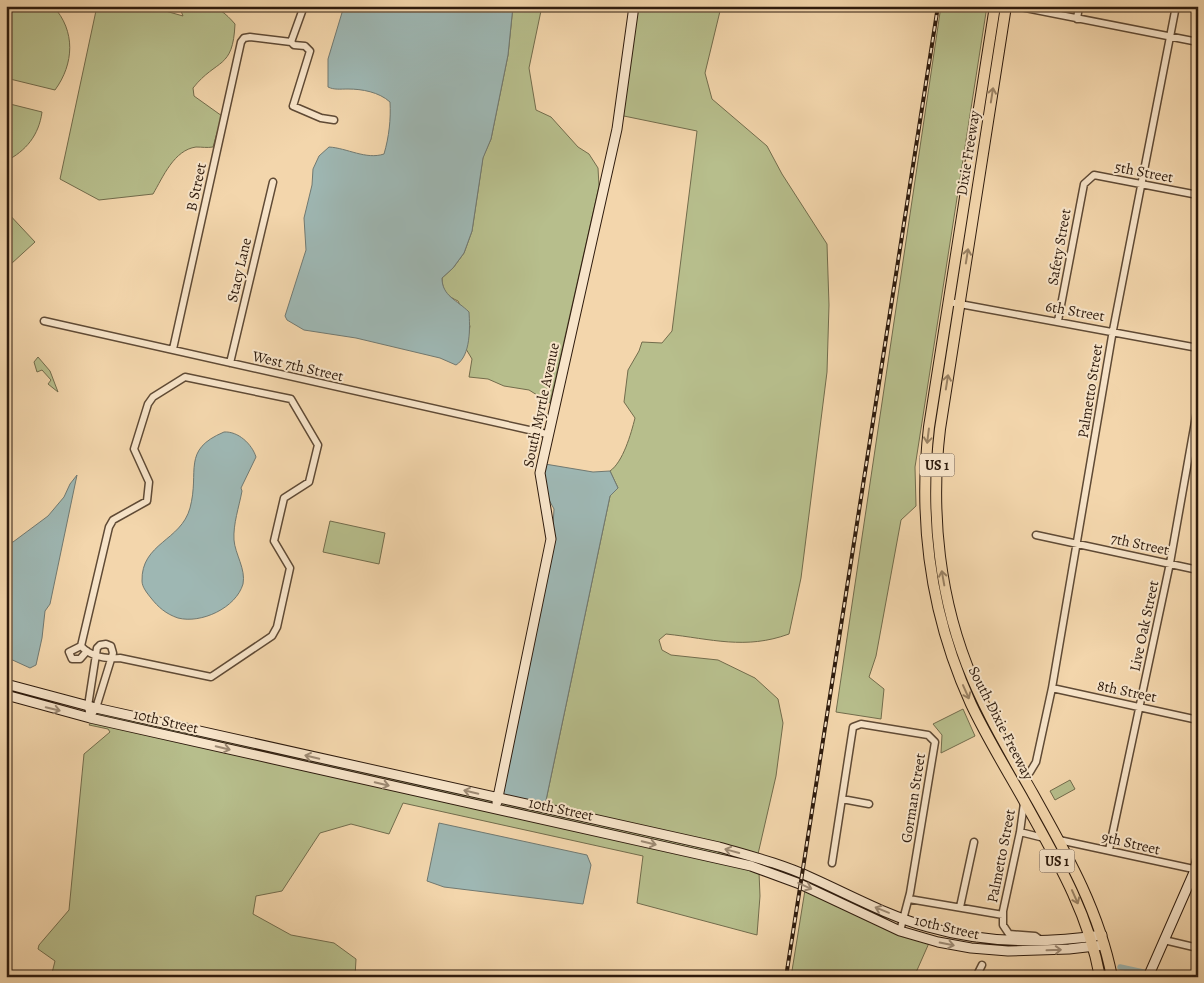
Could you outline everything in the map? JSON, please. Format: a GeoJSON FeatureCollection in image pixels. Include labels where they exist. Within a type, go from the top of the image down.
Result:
{"type":"FeatureCollection","features":[{"type":"Feature","properties":{"kind":"main road","name":"Dixie Freeway"},"geometry":{"type":"LineString","coordinates":[[949,302],[995,6]]}},
{"type":"Feature","properties":{"kind":"main road","name":"Dixie Freeway"},"geometry":{"type":"LineString","coordinates":[[960,304],[1006,6]]}},
{"type":"Feature","properties":{"kind":"main road","name":"South Dixie Freeway"},"geometry":{"type":"LineString","coordinates":[[949,302],[932,406],[925,466],[925,512],[930,572],[943,630],[956,667],[972,705],[1072,889],[1094,948],[1100,977]]}},
{"type":"Feature","properties":{"kind":"main road","name":"South Dixie Freeway"},"geometry":{"type":"LineString","coordinates":[[960,304],[943,408],[936,469],[936,514],[942,573],[954,626],[966,663],[988,713],[1087,894],[1103,940],[1112,977]]}},
{"type":"Feature","properties":{"kind":"main road"},"geometry":{"type":"LineString","coordinates":[[1002,762],[1013,772],[1024,776]]}},
{"type":"Feature","properties":{"kind":"main road"},"geometry":{"type":"LineString","coordinates":[[1014,783],[1033,794]]}},
{"type":"Feature","properties":{"kind":"street"},"geometry":{"type":"LineString","coordinates":[[304,6],[291,42],[294,46],[305,46],[310,51],[294,106],[321,118],[334,120]]}},
{"type":"Feature","properties":{"kind":"street","name":"South Myrtle Avenue"},"geometry":{"type":"LineString","coordinates":[[495,809],[552,539],[550,518],[540,481],[547,434],[617,129],[634,6]]}},
{"type":"Feature","properties":{"kind":"street"},"geometry":{"type":"LineString","coordinates":[[1016,6],[1198,42]]}},
{"type":"Feature","properties":{"kind":"street"},"geometry":{"type":"LineString","coordinates":[[1077,19],[1079,6]]}},
{"type":"Feature","properties":{"kind":"street","name":"Palmetto Street"},"geometry":{"type":"LineString","coordinates":[[1024,776],[1030,772],[1036,762],[1052,688],[1113,330],[1176,6]]}},
{"type":"Feature","properties":{"kind":"street","name":"B Street"},"geometry":{"type":"LineString","coordinates":[[174,348],[238,49],[244,38],[250,37],[291,42]]}},
{"type":"Feature","properties":{"kind":"street"},"geometry":{"type":"LineString","coordinates":[[973,149],[984,151]]}},
{"type":"Feature","properties":{"kind":"street","name":"5th Street"},"geometry":{"type":"LineString","coordinates":[[1087,179],[1094,175],[1198,195]]}},
{"type":"Feature","properties":{"kind":"street","name":"Safety Street"},"geometry":{"type":"LineString","coordinates":[[1058,321],[1084,184],[1087,179]]}},
{"type":"Feature","properties":{"kind":"street","name":"Stacy Lane"},"geometry":{"type":"LineString","coordinates":[[230,363],[273,182]]}},
{"type":"Feature","properties":{"kind":"street","name":"6th Street"},"geometry":{"type":"LineString","coordinates":[[949,302],[1113,330],[1198,348]]}},
{"type":"Feature","properties":{"kind":"street","name":"West 7th Street"},"geometry":{"type":"LineString","coordinates":[[44,321],[174,348],[230,363],[547,434]]}},
{"type":"Feature","properties":{"kind":"street"},"geometry":{"type":"LineString","coordinates":[[81,646],[97,656],[111,659],[120,658],[211,677],[272,636],[277,627],[290,568],[274,541],[284,498],[309,482],[318,450],[317,440],[291,399],[187,377],[150,400],[134,449],[149,482],[147,501],[113,520],[109,526],[81,646],[70,652],[72,659],[80,659],[87,651]]}},
{"type":"Feature","properties":{"kind":"street","name":"Live Oak Street"},"geometry":{"type":"LineString","coordinates":[[1109,850],[1170,564],[1198,405]]}},
{"type":"Feature","properties":{"kind":"street"},"geometry":{"type":"LineString","coordinates":[[932,406],[943,408]]}},
{"type":"Feature","properties":{"kind":"street"},"geometry":{"type":"LineString","coordinates":[[925,512],[936,514]]}},
{"type":"Feature","properties":{"kind":"street","name":"7th Street"},"geometry":{"type":"LineString","coordinates":[[1036,535],[1198,570]]}},
{"type":"Feature","properties":{"kind":"street"},"geometry":{"type":"LineString","coordinates":[[943,630],[954,626]]}},
{"type":"Feature","properties":{"kind":"street"},"geometry":{"type":"LineString","coordinates":[[90,718],[98,647],[106,644],[112,648],[111,659],[92,707]]}},
{"type":"Feature","properties":{"kind":"street"},"geometry":{"type":"LineString","coordinates":[[956,667],[966,663]]}},
{"type":"Feature","properties":{"kind":"street"},"geometry":{"type":"LineString","coordinates":[[94,678],[104,680]]}},
{"type":"Feature","properties":{"kind":"street","name":"10th Street"},"geometry":{"type":"LineString","coordinates":[[6,684],[92,707],[718,847],[778,864],[927,927],[968,936],[994,939],[1042,941],[1090,937],[1103,940]]}},
{"type":"Feature","properties":{"kind":"street","name":"8th Street"},"geometry":{"type":"LineString","coordinates":[[1052,688],[1198,720]]}},
{"type":"Feature","properties":{"kind":"street","name":"10th Street"},"geometry":{"type":"LineString","coordinates":[[6,695],[90,718],[751,866],[822,894],[900,930],[938,942],[986,950],[1094,948],[1103,940]]}},
{"type":"Feature","properties":{"kind":"street","name":"Gorman Street"},"geometry":{"type":"LineString","coordinates":[[832,863],[854,727],[861,724],[928,735],[933,738],[935,742],[909,899],[900,930]]}},
{"type":"Feature","properties":{"kind":"street"},"geometry":{"type":"LineString","coordinates":[[842,799],[869,804]]}},
{"type":"Feature","properties":{"kind":"street","name":"Palmetto Street"},"geometry":{"type":"LineString","coordinates":[[1003,915],[1020,832],[1024,802]]}},
{"type":"Feature","properties":{"kind":"street"},"geometry":{"type":"LineString","coordinates":[[1020,832],[1044,838]]}},
{"type":"Feature","properties":{"kind":"street","name":"9th Street"},"geometry":{"type":"LineString","coordinates":[[1059,840],[1196,870]]}},
{"type":"Feature","properties":{"kind":"street"},"geometry":{"type":"LineString","coordinates":[[960,907],[974,842]]}},
{"type":"Feature","properties":{"kind":"street"},"geometry":{"type":"LineString","coordinates":[[1148,977],[1196,870],[1198,856]]}},
{"type":"Feature","properties":{"kind":"street"},"geometry":{"type":"LineString","coordinates":[[776,875],[778,864]]}},
{"type":"Feature","properties":{"kind":"street"},"geometry":{"type":"LineString","coordinates":[[822,894],[826,885]]}},
{"type":"Feature","properties":{"kind":"street","name":"10th Street"},"geometry":{"type":"LineString","coordinates":[[909,899],[1003,915]]}},
{"type":"Feature","properties":{"kind":"street"},"geometry":{"type":"LineString","coordinates":[[1003,915],[1003,926],[1006,932],[1035,936],[1042,941]]}},
{"type":"Feature","properties":{"kind":"street"},"geometry":{"type":"LineString","coordinates":[[1164,940],[1198,948]]}},
{"type":"Feature","properties":{"kind":"street"},"geometry":{"type":"LineString","coordinates":[[976,977],[982,965]]}},
{"type":"Feature","properties":{"kind":"green space"},"geometry":{"type":"Polygon","coordinates":[[[6,6],[53,6],[66,26],[70,48],[69,59],[55,90],[10,79],[6,82],[6,6]]]}},
{"type":"Feature","properties":{"kind":"green space"},"geometry":{"type":"Polygon","coordinates":[[[97,6],[155,8],[183,16],[179,6],[210,6],[222,11],[235,24],[234,39],[227,57],[193,88],[194,96],[222,116],[213,147],[196,147],[181,153],[165,172],[153,194],[99,200],[60,179],[97,6]]]}},
{"type":"Feature","properties":{"kind":"green space"},"geometry":{"type":"Polygon","coordinates":[[[513,6],[542,6],[529,68],[536,110],[551,117],[578,147],[589,154],[598,168],[599,186],[550,403],[529,390],[504,386],[488,379],[469,377],[472,359],[466,349],[470,326],[458,301],[446,293],[442,283],[442,278],[453,268],[464,253],[472,231],[483,157],[491,139],[508,55],[513,6]]]}},
{"type":"Feature","properties":{"kind":"green space"},"geometry":{"type":"Polygon","coordinates":[[[634,6],[721,7],[705,73],[712,99],[767,146],[782,174],[827,244],[829,305],[827,372],[801,578],[789,634],[773,639],[743,642],[728,642],[666,634],[659,640],[662,650],[671,655],[718,660],[755,678],[778,699],[783,723],[776,776],[758,854],[545,805],[610,496],[618,488],[610,471],[615,467],[623,454],[635,418],[624,402],[628,370],[642,342],[662,343],[672,331],[697,131],[619,115],[634,6]]]}},
{"type":"Feature","properties":{"kind":"green space"},"geometry":{"type":"Polygon","coordinates":[[[941,6],[987,6],[915,467],[916,506],[901,520],[876,656],[869,677],[884,689],[881,719],[836,712],[941,6]]]}},
{"type":"Feature","properties":{"kind":"green space"},"geometry":{"type":"Polygon","coordinates":[[[6,103],[42,112],[35,135],[20,152],[6,161],[6,103]]]}},
{"type":"Feature","properties":{"kind":"green space"},"geometry":{"type":"Polygon","coordinates":[[[6,211],[35,242],[11,264],[6,259],[6,211]]]}},
{"type":"Feature","properties":{"kind":"green space"},"geometry":{"type":"Polygon","coordinates":[[[38,357],[50,371],[58,392],[48,384],[51,380],[42,370],[37,372],[34,362],[38,357]]]}},
{"type":"Feature","properties":{"kind":"green space"},"geometry":{"type":"Polygon","coordinates":[[[330,521],[385,533],[379,564],[323,552],[330,521]]]}},
{"type":"Feature","properties":{"kind":"green space"},"geometry":{"type":"Polygon","coordinates":[[[963,709],[975,736],[941,753],[942,735],[933,724],[963,709]]]}},
{"type":"Feature","properties":{"kind":"green space"},"geometry":{"type":"Polygon","coordinates":[[[98,712],[494,801],[493,805],[95,716],[98,712]]]}},
{"type":"Feature","properties":{"kind":"green space"},"geometry":{"type":"Polygon","coordinates":[[[91,722],[750,869],[759,872],[760,896],[757,935],[637,903],[643,856],[403,803],[389,834],[351,824],[320,833],[282,891],[256,896],[253,914],[291,935],[334,943],[356,959],[355,977],[51,977],[55,961],[38,949],[39,945],[69,910],[84,754],[110,732],[108,729],[89,725],[91,722]]]}},
{"type":"Feature","properties":{"kind":"green space"},"geometry":{"type":"Polygon","coordinates":[[[1070,780],[1075,789],[1055,800],[1050,791],[1070,780]]]}},
{"type":"Feature","properties":{"kind":"green space"},"geometry":{"type":"Polygon","coordinates":[[[500,802],[758,861],[758,865],[499,806],[500,802]]]}},
{"type":"Feature","properties":{"kind":"green space"},"geometry":{"type":"Polygon","coordinates":[[[805,890],[929,943],[914,977],[791,977],[805,890]]]}},
{"type":"Feature","properties":{"kind":"water"},"geometry":{"type":"Polygon","coordinates":[[[344,6],[513,6],[508,55],[491,139],[483,158],[472,231],[464,253],[453,268],[442,278],[447,294],[469,312],[469,341],[461,361],[456,365],[440,358],[356,338],[304,330],[287,320],[285,316],[306,250],[304,218],[312,185],[313,169],[319,156],[329,147],[370,156],[384,154],[387,141],[390,102],[381,96],[365,90],[328,87],[328,59],[344,6]]]}},
{"type":"Feature","properties":{"kind":"water"},"geometry":{"type":"Polygon","coordinates":[[[224,432],[229,432],[244,439],[256,457],[241,488],[242,491],[234,528],[235,545],[244,578],[243,584],[233,600],[217,612],[197,619],[178,618],[163,610],[146,592],[142,583],[143,568],[154,550],[179,528],[185,519],[193,495],[197,454],[202,446],[224,432]]]}},
{"type":"Feature","properties":{"kind":"water"},"geometry":{"type":"Polygon","coordinates":[[[545,464],[593,472],[610,471],[618,488],[610,496],[545,805],[501,796],[553,526],[554,509],[547,496],[543,480],[545,464]]]}},
{"type":"Feature","properties":{"kind":"water"},"geometry":{"type":"Polygon","coordinates":[[[77,475],[50,604],[45,611],[36,665],[30,668],[6,657],[6,543],[13,542],[48,516],[64,497],[77,475]]]}},
{"type":"Feature","properties":{"kind":"water"},"geometry":{"type":"Polygon","coordinates":[[[439,823],[587,855],[591,865],[583,904],[444,887],[427,881],[439,823]]]}},
{"type":"Feature","properties":{"kind":"waterway"},"geometry":{"type":"LineString","coordinates":[[1120,967],[1166,977]]}},
{"type":"Feature","properties":{"kind":"railway"},"geometry":{"type":"LineString","coordinates":[[786,977],[938,6]]}}]}
